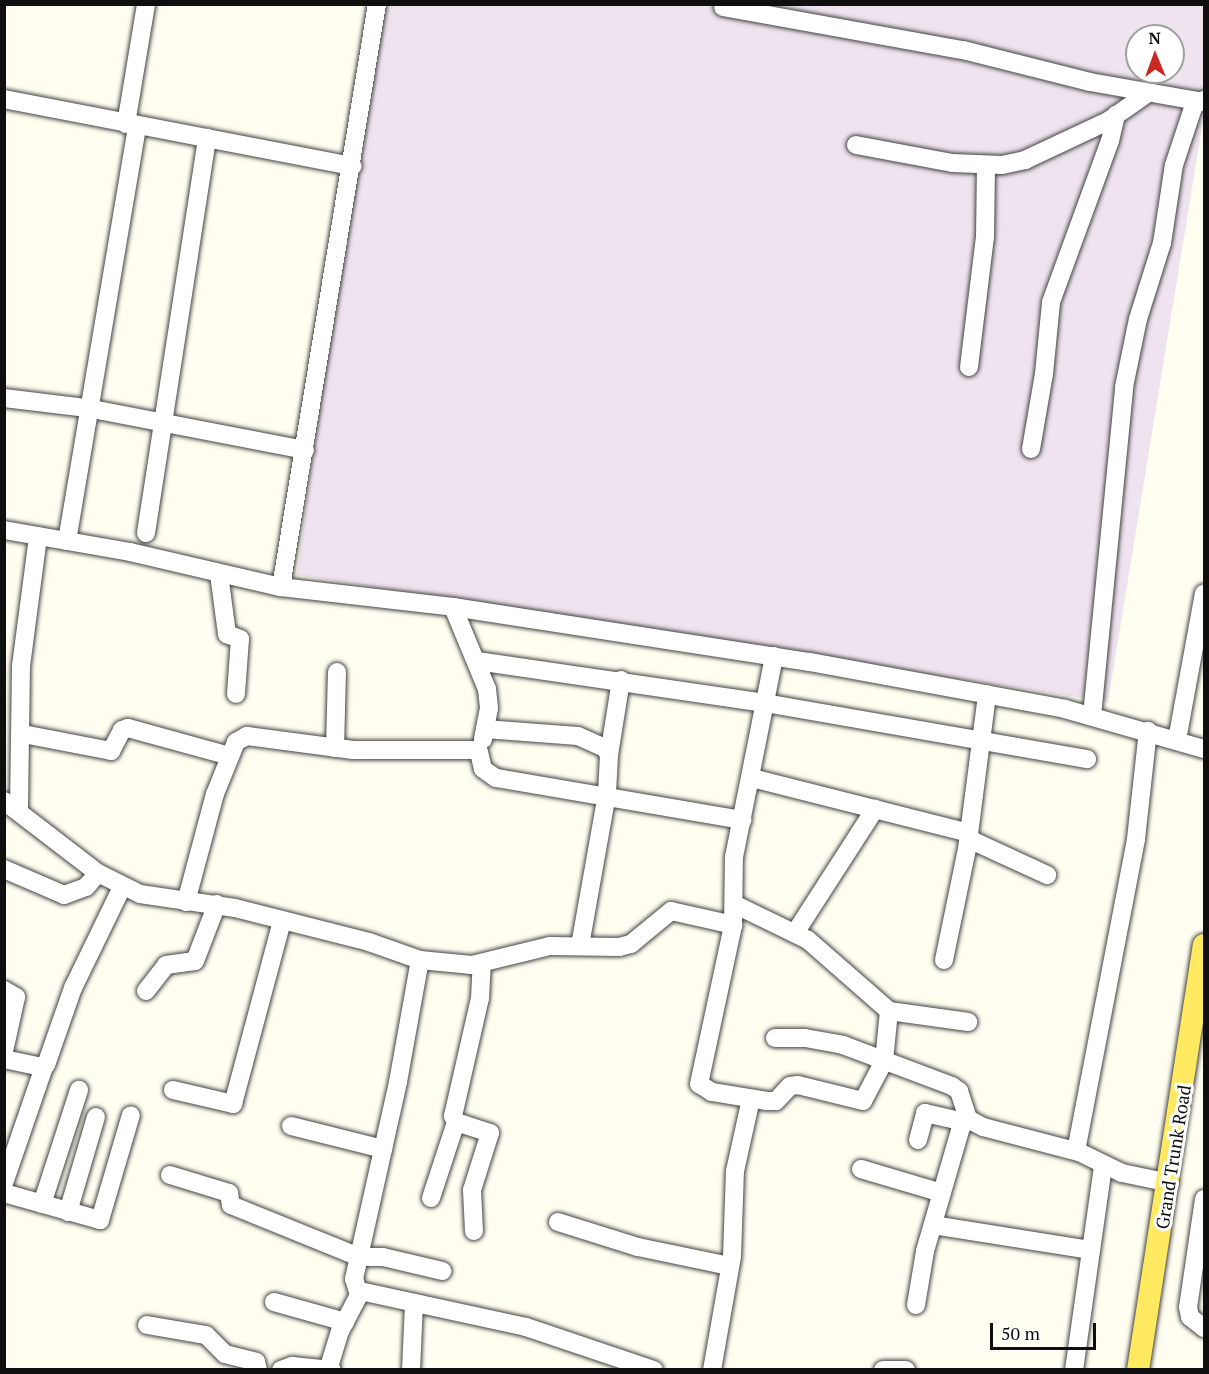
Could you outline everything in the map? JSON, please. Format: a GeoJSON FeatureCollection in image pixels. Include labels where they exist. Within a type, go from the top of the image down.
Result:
{"type":"FeatureCollection","features":[{"type":"Feature","properties":{"kind":"main road","name":"Grand Trunk Road"},"geometry":{"type":"LineString","coordinates":[[1138,1370],[1170,1183],[1204,945]]}},
{"type":"Feature","properties":{"kind":"street"},"geometry":{"type":"LineString","coordinates":[[68,541],[131,125],[146,4]]}},
{"type":"Feature","properties":{"kind":"street"},"geometry":{"type":"LineString","coordinates":[[281,587],[353,166],[377,4]]}},
{"type":"Feature","properties":{"kind":"street"},"geometry":{"type":"LineString","coordinates":[[723,7],[963,50],[1090,82],[1201,101]]}},
{"type":"Feature","properties":{"kind":"street"},"geometry":{"type":"LineString","coordinates":[[856,145],[986,167],[1025,160],[1116,115],[1148,93]]}},
{"type":"Feature","properties":{"kind":"street"},"geometry":{"type":"LineString","coordinates":[[4,99],[353,166]]}},
{"type":"Feature","properties":{"kind":"street"},"geometry":{"type":"LineString","coordinates":[[1092,716],[1120,407],[1138,319],[1162,243],[1174,165],[1190,114],[1201,101]]}},
{"type":"Feature","properties":{"kind":"street"},"geometry":{"type":"LineString","coordinates":[[1031,449],[1044,374],[1051,302],[1110,141],[1116,115]]}},
{"type":"Feature","properties":{"kind":"street"},"geometry":{"type":"LineString","coordinates":[[146,533],[165,423],[207,138]]}},
{"type":"Feature","properties":{"kind":"street"},"geometry":{"type":"LineString","coordinates":[[969,367],[985,237],[986,167]]}},
{"type":"Feature","properties":{"kind":"street"},"geometry":{"type":"LineString","coordinates":[[4,398],[87,408],[306,450]]}},
{"type":"Feature","properties":{"kind":"street"},"geometry":{"type":"LineString","coordinates":[[4,530],[68,541],[281,587],[453,607],[774,656],[987,694],[1092,716],[1204,749]]}},
{"type":"Feature","properties":{"kind":"street"},"geometry":{"type":"LineString","coordinates":[[39,536],[13,680],[23,734],[11,805],[98,873],[122,887],[164,900],[217,904],[369,942],[420,960],[482,964],[520,952],[580,946],[619,947],[631,944],[671,911],[733,925]]}},
{"type":"Feature","properties":{"kind":"street"},"geometry":{"type":"LineString","coordinates":[[219,574],[227,634],[240,639],[236,694]]}},
{"type":"Feature","properties":{"kind":"street"},"geometry":{"type":"LineString","coordinates":[[1177,740],[1204,593]]}},
{"type":"Feature","properties":{"kind":"street"},"geometry":{"type":"LineString","coordinates":[[453,607],[487,689],[485,729],[479,752],[483,769],[496,778],[607,794],[742,820]]}},
{"type":"Feature","properties":{"kind":"street"},"geometry":{"type":"LineString","coordinates":[[774,656],[731,878],[734,904],[733,925],[699,1084],[712,1092],[751,1099],[776,1101],[790,1086],[798,1085],[864,1101],[884,1061],[889,1011]]}},
{"type":"Feature","properties":{"kind":"street"},"geometry":{"type":"LineString","coordinates":[[477,661],[621,680],[765,703],[1087,759]]}},
{"type":"Feature","properties":{"kind":"street"},"geometry":{"type":"LineString","coordinates":[[335,748],[337,672]]}},
{"type":"Feature","properties":{"kind":"street"},"geometry":{"type":"LineString","coordinates":[[580,946],[607,794],[609,755],[621,680]]}},
{"type":"Feature","properties":{"kind":"street"},"geometry":{"type":"LineString","coordinates":[[944,960],[969,833],[987,694]]}},
{"type":"Feature","properties":{"kind":"street"},"geometry":{"type":"LineString","coordinates":[[23,734],[111,751],[122,730],[128,728],[230,756]]}},
{"type":"Feature","properties":{"kind":"street"},"geometry":{"type":"LineString","coordinates":[[485,729],[578,736],[605,748],[609,755]]}},
{"type":"Feature","properties":{"kind":"street"},"geometry":{"type":"LineString","coordinates":[[1076,1151],[1136,839],[1149,731]]}},
{"type":"Feature","properties":{"kind":"street"},"geometry":{"type":"LineString","coordinates":[[186,902],[230,756],[236,742],[247,736],[335,748],[479,752]]}},
{"type":"Feature","properties":{"kind":"street"},"geometry":{"type":"LineString","coordinates":[[752,778],[969,833]]}},
{"type":"Feature","properties":{"kind":"street"},"geometry":{"type":"LineString","coordinates":[[795,933],[875,809]]}},
{"type":"Feature","properties":{"kind":"street"},"geometry":{"type":"LineString","coordinates":[[969,833],[971,840],[1047,875]]}},
{"type":"Feature","properties":{"kind":"street"},"geometry":{"type":"LineString","coordinates":[[4,869],[64,895],[86,887],[98,873]]}},
{"type":"Feature","properties":{"kind":"street"},"geometry":{"type":"LineString","coordinates":[[4,1183],[73,988],[122,887]]}},
{"type":"Feature","properties":{"kind":"street"},"geometry":{"type":"LineString","coordinates":[[146,991],[162,968],[195,961],[217,904]]}},
{"type":"Feature","properties":{"kind":"street"},"geometry":{"type":"LineString","coordinates":[[734,904],[795,933],[889,1011],[968,1022]]}},
{"type":"Feature","properties":{"kind":"street"},"geometry":{"type":"LineString","coordinates":[[173,1090],[233,1104],[282,921]]}},
{"type":"Feature","properties":{"kind":"street"},"geometry":{"type":"LineString","coordinates":[[420,960],[354,1282],[360,1291],[526,1327],[654,1370]]}},
{"type":"Feature","properties":{"kind":"street"},"geometry":{"type":"LineString","coordinates":[[431,1198],[456,1122],[453,1116],[480,998],[482,964]]}},
{"type":"Feature","properties":{"kind":"street"},"geometry":{"type":"LineString","coordinates":[[4,990],[16,997],[4,1051]]}},
{"type":"Feature","properties":{"kind":"street"},"geometry":{"type":"LineString","coordinates":[[775,1038],[805,1038],[843,1045],[959,1090],[967,1117],[982,1127],[1076,1151],[1103,1164],[1170,1183]]}},
{"type":"Feature","properties":{"kind":"street"},"geometry":{"type":"LineString","coordinates":[[4,1059],[44,1067]]}},
{"type":"Feature","properties":{"kind":"street"},"geometry":{"type":"LineString","coordinates":[[42,1204],[79,1090]]}},
{"type":"Feature","properties":{"kind":"street"},"geometry":{"type":"LineString","coordinates":[[712,1370],[730,1266],[735,1171],[751,1099]]}},
{"type":"Feature","properties":{"kind":"street"},"geometry":{"type":"LineString","coordinates":[[918,1140],[924,1113],[960,1121],[967,1117]]}},
{"type":"Feature","properties":{"kind":"street"},"geometry":{"type":"LineString","coordinates":[[4,1193],[96,1221],[101,1218],[131,1115]]}},
{"type":"Feature","properties":{"kind":"street"},"geometry":{"type":"LineString","coordinates":[[68,1212],[96,1117]]}},
{"type":"Feature","properties":{"kind":"street"},"geometry":{"type":"LineString","coordinates":[[916,1305],[933,1225],[961,1127],[967,1117]]}},
{"type":"Feature","properties":{"kind":"street"},"geometry":{"type":"LineString","coordinates":[[456,1122],[490,1133],[472,1190],[474,1231]]}},
{"type":"Feature","properties":{"kind":"street"},"geometry":{"type":"LineString","coordinates":[[291,1126],[383,1149]]}},
{"type":"Feature","properties":{"kind":"street"},"geometry":{"type":"LineString","coordinates":[[1074,1370],[1103,1164]]}},
{"type":"Feature","properties":{"kind":"street"},"geometry":{"type":"LineString","coordinates":[[861,1169],[942,1193]]}},
{"type":"Feature","properties":{"kind":"street"},"geometry":{"type":"LineString","coordinates":[[170,1175],[229,1193],[229,1204],[359,1257],[383,1257],[442,1271]]}},
{"type":"Feature","properties":{"kind":"street"},"geometry":{"type":"LineString","coordinates":[[1204,1199],[1188,1308],[1190,1317],[1204,1328]]}},
{"type":"Feature","properties":{"kind":"street"},"geometry":{"type":"LineString","coordinates":[[558,1222],[638,1247],[730,1266]]}},
{"type":"Feature","properties":{"kind":"street"},"geometry":{"type":"LineString","coordinates":[[933,1225],[1091,1250]]}},
{"type":"Feature","properties":{"kind":"street"},"geometry":{"type":"LineString","coordinates":[[281,1370],[292,1366],[329,1369],[345,1322],[360,1291]]}},
{"type":"Feature","properties":{"kind":"street"},"geometry":{"type":"LineString","coordinates":[[274,1302],[345,1322]]}},
{"type":"Feature","properties":{"kind":"street"},"geometry":{"type":"LineString","coordinates":[[411,1370],[414,1303]]}},
{"type":"Feature","properties":{"kind":"street"},"geometry":{"type":"LineString","coordinates":[[147,1325],[206,1335],[225,1354],[256,1362],[258,1370]]}},
{"type":"Feature","properties":{"kind":"street"},"geometry":{"type":"LineString","coordinates":[[883,1370],[906,1370]]}},
{"type":"Feature","properties":{"kind":"shaded area"},"geometry":{"type":"Polygon","coordinates":[[[373,5],[1204,5],[1204,115],[1108,702],[297,575],[373,5]]]}}]}
